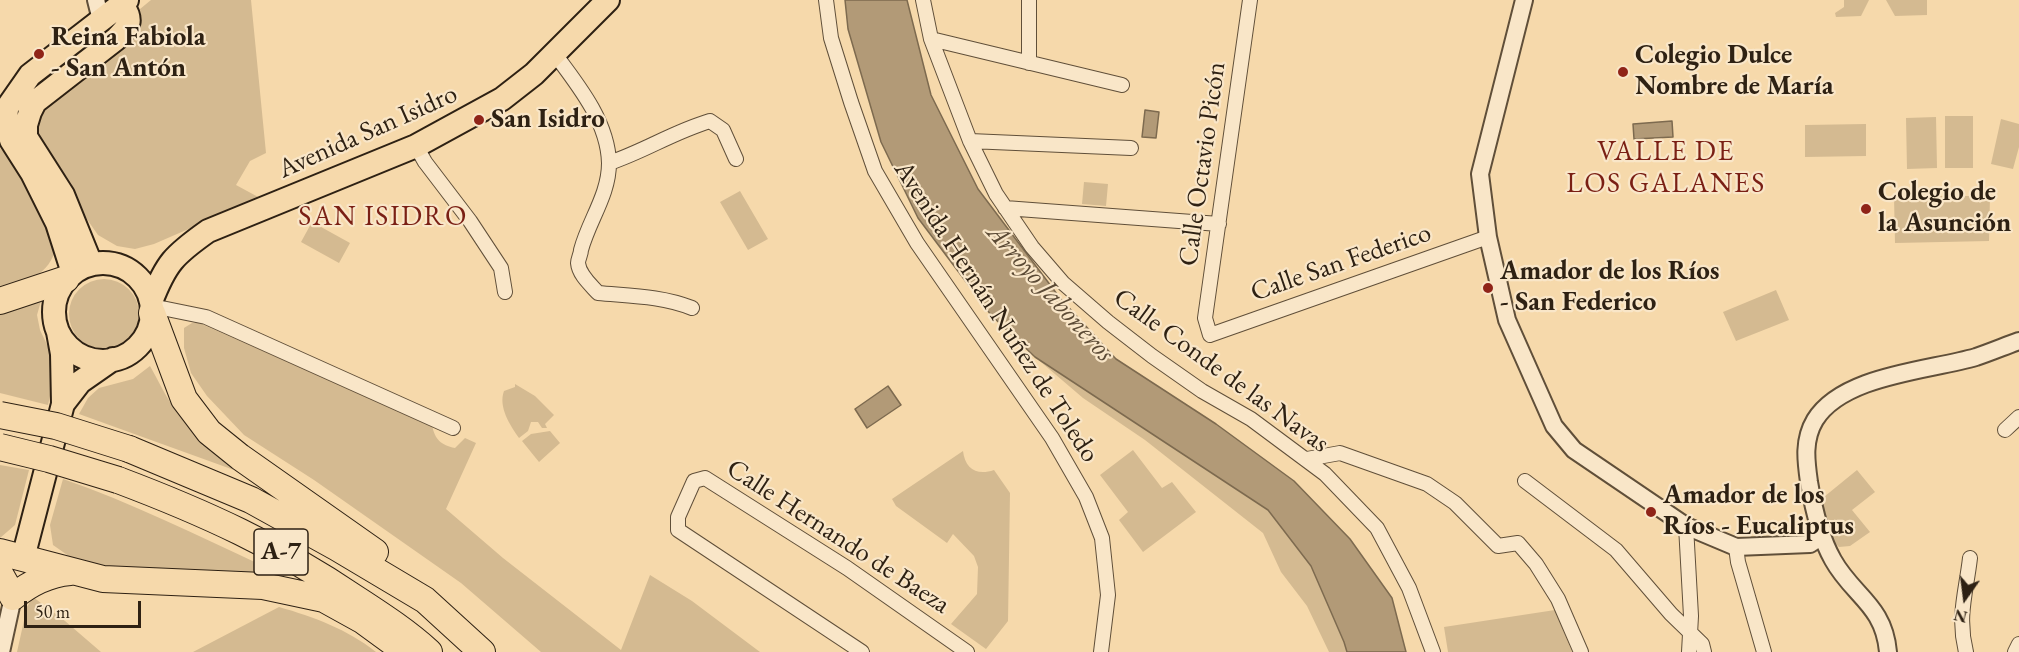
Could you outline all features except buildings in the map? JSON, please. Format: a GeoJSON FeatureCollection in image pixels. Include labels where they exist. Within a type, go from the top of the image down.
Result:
{"type":"FeatureCollection","features":[{"type":"Feature","properties":{"kind":"highway"},"geometry":{"type":"LineString","coordinates":[[0,301],[77,272]]}},
{"type":"Feature","properties":{"kind":"highway"},"geometry":{"type":"LineString","coordinates":[[151,307],[184,399],[209,432],[382,558],[425,600]]}},
{"type":"Feature","properties":{"kind":"highway","name":"A-7"},"geometry":{"type":"LineString","coordinates":[[0,414],[56,426],[129,449],[250,501],[336,547],[425,600],[482,652]]}},
{"type":"Feature","properties":{"kind":"highway","name":"A-7"},"geometry":{"type":"LineString","coordinates":[[0,447],[118,480],[215,519],[306,566],[410,635],[429,652]]}},
{"type":"Feature","properties":{"kind":"highway"},"geometry":{"type":"LineString","coordinates":[[13,571],[72,572],[103,579],[263,586],[324,599],[362,620],[406,652]]}},
{"type":"Feature","properties":{"kind":"highway"},"geometry":{"type":"LineString","coordinates":[[13,571],[37,580],[72,572]]}},
{"type":"Feature","properties":{"kind":"main road","name":"Avenida San Isidro"},"geometry":{"type":"LineString","coordinates":[[151,307],[162,273],[168,265],[181,250],[208,231],[416,146],[502,99],[534,74],[608,0]]}},
{"type":"Feature","properties":{"kind":"main road"},"geometry":{"type":"LineString","coordinates":[[122,1],[130,20],[128,27],[116,39],[35,102],[26,125],[26,137],[63,195],[81,236],[77,272],[57,223],[11,140],[6,123],[7,108],[30,75],[98,10],[122,1]]}},
{"type":"Feature","properties":{"kind":"main road"},"geometry":{"type":"LineString","coordinates":[[13,571],[63,404],[63,364],[54,315],[59,290],[77,272],[105,263],[131,272],[141,281],[151,307],[147,332],[136,348],[113,359],[99,360],[79,354],[63,340],[57,328]]}},
{"type":"Feature","properties":{"kind":"main road"},"geometry":{"type":"LineString","coordinates":[[63,404],[80,382],[113,359]]}},
{"type":"Feature","properties":{"kind":"street","name":"Avenida Hernán Nuñez de Toledo"},"geometry":{"type":"LineString","coordinates":[[826,0],[831,38],[850,102],[875,171],[916,243],[1052,438],[1086,496],[1102,538],[1108,595],[1101,652]]}},
{"type":"Feature","properties":{"kind":"street","name":"Calle Conde de las Navas"},"geometry":{"type":"LineString","coordinates":[[923,0],[931,39],[970,141],[1005,208],[1032,247],[1063,283],[1108,321],[1177,374],[1251,419],[1325,474],[1377,528],[1409,588],[1433,652]]}},
{"type":"Feature","properties":{"kind":"street"},"geometry":{"type":"LineString","coordinates":[[1029,0],[1029,63]]}},
{"type":"Feature","properties":{"kind":"street","name":"Calle Octavio Picón"},"geometry":{"type":"LineString","coordinates":[[1210,335],[1206,318],[1250,0]]}},
{"type":"Feature","properties":{"kind":"street"},"geometry":{"type":"LineString","coordinates":[[1524,0],[1480,174],[1488,237],[1497,285],[1507,320],[1554,426],[1574,450],[1686,526],[1736,546],[1810,544],[1819,538],[1822,529]]}},
{"type":"Feature","properties":{"kind":"street"},"geometry":{"type":"LineString","coordinates":[[931,39],[1122,85]]}},
{"type":"Feature","properties":{"kind":"street"},"geometry":{"type":"LineString","coordinates":[[554,53],[584,96],[604,132],[609,163],[604,194],[585,237],[578,264],[586,281],[598,293],[653,296],[692,309]]}},
{"type":"Feature","properties":{"kind":"street"},"geometry":{"type":"LineString","coordinates":[[0,97],[30,75]]}},
{"type":"Feature","properties":{"kind":"street"},"geometry":{"type":"LineString","coordinates":[[609,163],[635,154],[684,129],[710,121],[723,130],[736,159]]}},
{"type":"Feature","properties":{"kind":"street"},"geometry":{"type":"LineString","coordinates":[[0,138],[19,153]]}},
{"type":"Feature","properties":{"kind":"street"},"geometry":{"type":"LineString","coordinates":[[970,141],[1131,148]]}},
{"type":"Feature","properties":{"kind":"street"},"geometry":{"type":"LineString","coordinates":[[416,146],[425,162],[471,221],[501,268],[505,292]]}},
{"type":"Feature","properties":{"kind":"street"},"geometry":{"type":"LineString","coordinates":[[1005,208],[1219,224]]}},
{"type":"Feature","properties":{"kind":"street","name":"Calle San Federico"},"geometry":{"type":"LineString","coordinates":[[1210,335],[1488,237]]}},
{"type":"Feature","properties":{"kind":"street"},"geometry":{"type":"LineString","coordinates":[[151,307],[206,317],[453,428]]}},
{"type":"Feature","properties":{"kind":"street"},"geometry":{"type":"LineString","coordinates":[[1888,652],[1886,636],[1879,617],[1835,564],[1826,547],[1811,494],[1806,458],[1807,441],[1814,422],[1828,404],[1845,392],[1867,383],[1977,357],[2019,341]]}},
{"type":"Feature","properties":{"kind":"street"},"geometry":{"type":"LineString","coordinates":[[2005,430],[2019,417]]}},
{"type":"Feature","properties":{"kind":"street"},"geometry":{"type":"LineString","coordinates":[[1307,459],[1340,453],[1427,484],[1455,503],[1498,546],[1518,543],[1536,564],[1555,593],[1581,652]]}},
{"type":"Feature","properties":{"kind":"street","name":"Calle Hernando de Baeza"},"geometry":{"type":"LineString","coordinates":[[861,652],[678,530],[678,517],[694,481],[705,478],[847,568],[967,652]]}},
{"type":"Feature","properties":{"kind":"street"},"geometry":{"type":"LineString","coordinates":[[1526,481],[1616,550],[1671,614],[1702,644],[1704,652]]}},
{"type":"Feature","properties":{"kind":"street"},"geometry":{"type":"LineString","coordinates":[[1686,526],[1691,616],[1689,652]]}},
{"type":"Feature","properties":{"kind":"street"},"geometry":{"type":"LineString","coordinates":[[1780,545],[1835,564]]}},
{"type":"Feature","properties":{"kind":"street"},"geometry":{"type":"LineString","coordinates":[[1736,546],[1738,562],[1764,652]]}},
{"type":"Feature","properties":{"kind":"street"},"geometry":{"type":"LineString","coordinates":[[1966,652],[1962,635],[1962,603],[1970,558]]}},
{"type":"Feature","properties":{"kind":"street"},"geometry":{"type":"LineString","coordinates":[[2,652],[13,571]]}},
{"type":"Feature","properties":{"kind":"street"},"geometry":{"type":"LineString","coordinates":[[2015,652],[2019,644]]}},
{"type":"Feature","properties":{"kind":"shaded area"},"geometry":{"type":"Polygon","coordinates":[[[151,0],[251,0],[266,153],[250,161],[236,185],[260,198],[154,244],[135,249],[117,246],[98,235],[84,215],[71,183],[37,136],[38,122],[46,107],[136,38],[141,27],[140,9],[151,0]]]}},
{"type":"Feature","properties":{"kind":"shaded area"},"geometry":{"type":"Polygon","coordinates":[[[1844,0],[1869,0],[1861,16],[1836,17],[1835,13],[1844,7],[1844,0]]]}},
{"type":"Feature","properties":{"kind":"shaded area"},"geometry":{"type":"Polygon","coordinates":[[[1886,0],[1927,0],[1927,15],[1895,16],[1886,0]]]}},
{"type":"Feature","properties":{"kind":"shaded area"},"geometry":{"type":"Polygon","coordinates":[[[1945,116],[1973,116],[1973,168],[1945,168],[1945,116]]]}},
{"type":"Feature","properties":{"kind":"shaded area"},"geometry":{"type":"Polygon","coordinates":[[[1936,117],[1937,168],[1907,169],[1906,118],[1936,117]]]}},
{"type":"Feature","properties":{"kind":"shaded area"},"geometry":{"type":"Polygon","coordinates":[[[2001,119],[2019,124],[2019,147],[2013,169],[1991,164],[2001,119]]]}},
{"type":"Feature","properties":{"kind":"shaded area"},"geometry":{"type":"Polygon","coordinates":[[[1866,124],[1866,156],[1805,157],[1805,125],[1866,124]]]}},
{"type":"Feature","properties":{"kind":"shaded area"},"geometry":{"type":"Polygon","coordinates":[[[0,148],[17,166],[57,245],[43,271],[36,276],[0,288],[0,148]]]}},
{"type":"Feature","properties":{"kind":"shaded area"},"geometry":{"type":"Polygon","coordinates":[[[1084,182],[1108,184],[1106,206],[1082,204],[1084,182]]]}},
{"type":"Feature","properties":{"kind":"shaded area"},"geometry":{"type":"Polygon","coordinates":[[[740,191],[768,239],[748,250],[720,202],[740,191]]]}},
{"type":"Feature","properties":{"kind":"shaded area"},"geometry":{"type":"Polygon","coordinates":[[[1894,196],[1990,196],[1989,241],[1895,243],[1894,196]]]}},
{"type":"Feature","properties":{"kind":"shaded area"},"geometry":{"type":"Polygon","coordinates":[[[312,222],[350,243],[339,263],[301,242],[312,222]]]}},
{"type":"Feature","properties":{"kind":"shaded area"},"geometry":{"type":"Polygon","coordinates":[[[111,279],[124,285],[133,294],[137,300],[139,314],[137,328],[129,339],[118,347],[97,349],[79,339],[71,328],[69,307],[79,289],[90,281],[111,279]]]}},
{"type":"Feature","properties":{"kind":"shaded area"},"geometry":{"type":"Polygon","coordinates":[[[1776,290],[1789,320],[1736,341],[1723,312],[1776,290]]]}},
{"type":"Feature","properties":{"kind":"shaded area"},"geometry":{"type":"Polygon","coordinates":[[[41,301],[37,315],[40,330],[53,357],[55,374],[48,405],[0,393],[0,314],[41,301]]]}},
{"type":"Feature","properties":{"kind":"shaded area"},"geometry":{"type":"Polygon","coordinates":[[[192,323],[199,323],[432,425],[439,441],[446,445],[455,448],[465,438],[476,443],[446,509],[503,558],[621,650],[650,575],[692,601],[760,652],[541,652],[461,583],[314,480],[244,435],[207,396],[191,373],[184,348],[184,328],[192,323]]]}},
{"type":"Feature","properties":{"kind":"shaded area"},"geometry":{"type":"Polygon","coordinates":[[[1035,357],[1268,510],[1311,566],[1347,652],[1329,652],[1307,606],[1281,572],[1263,533],[1145,440],[1083,398],[1035,357]]]}},
{"type":"Feature","properties":{"kind":"shaded area"},"geometry":{"type":"Polygon","coordinates":[[[150,366],[167,398],[191,430],[234,470],[79,414],[88,398],[99,388],[133,379],[150,366]]]}},
{"type":"Feature","properties":{"kind":"shaded area"},"geometry":{"type":"Polygon","coordinates":[[[515,384],[535,396],[554,415],[545,424],[547,428],[542,428],[538,422],[531,422],[528,431],[519,438],[509,422],[503,403],[504,391],[515,387],[515,384]]]}},
{"type":"Feature","properties":{"kind":"shaded area"},"geometry":{"type":"Polygon","coordinates":[[[550,431],[560,443],[539,462],[522,441],[531,434],[550,431]]]}},
{"type":"Feature","properties":{"kind":"shaded area"},"geometry":{"type":"Polygon","coordinates":[[[1133,450],[1162,488],[1172,482],[1196,512],[1143,552],[1119,520],[1128,512],[1100,475],[1133,450]]]}},
{"type":"Feature","properties":{"kind":"shaded area"},"geometry":{"type":"Polygon","coordinates":[[[963,451],[969,467],[982,472],[994,470],[1010,493],[1008,621],[986,649],[951,624],[977,594],[978,567],[974,556],[953,534],[947,543],[896,506],[892,499],[963,451]]]}},
{"type":"Feature","properties":{"kind":"shaded area"},"geometry":{"type":"Polygon","coordinates":[[[0,465],[29,470],[15,525],[0,538],[0,465]]]}},
{"type":"Feature","properties":{"kind":"shaded area"},"geometry":{"type":"Polygon","coordinates":[[[1857,470],[1875,492],[1852,510],[1870,532],[1850,546],[1839,547],[1832,540],[1819,501],[1857,470]]]}},
{"type":"Feature","properties":{"kind":"shaded area"},"geometry":{"type":"Polygon","coordinates":[[[63,479],[114,498],[189,531],[263,566],[264,571],[261,573],[106,567],[73,559],[53,545],[50,525],[63,479]]]}},
{"type":"Feature","properties":{"kind":"shaded area"},"geometry":{"type":"Polygon","coordinates":[[[33,597],[101,652],[17,652],[27,607],[33,597]]]}},
{"type":"Feature","properties":{"kind":"shaded area"},"geometry":{"type":"Polygon","coordinates":[[[279,607],[330,625],[376,652],[193,652],[279,607]]]}},
{"type":"Feature","properties":{"kind":"shaded area"},"geometry":{"type":"Polygon","coordinates":[[[1555,610],[1572,652],[1448,652],[1444,627],[1555,610]]]}},
{"type":"Feature","properties":{"kind":"water","name":"Arroyo Jaboneros"},"geometry":{"type":"Polygon","coordinates":[[[845,0],[907,0],[931,95],[978,189],[1060,298],[1116,359],[1216,424],[1294,481],[1350,539],[1392,598],[1406,652],[1347,652],[1311,566],[1268,510],[1035,357],[991,315],[918,218],[881,142],[848,29],[845,0]]]}},
{"type":"Feature","properties":{"kind":"water"},"geometry":{"type":"Polygon","coordinates":[[[1145,110],[1159,112],[1156,138],[1142,137],[1145,110]]]}},
{"type":"Feature","properties":{"kind":"water"},"geometry":{"type":"Polygon","coordinates":[[[1672,121],[1673,137],[1634,139],[1633,124],[1672,121]]]}},
{"type":"Feature","properties":{"kind":"water"},"geometry":{"type":"Polygon","coordinates":[[[888,386],[901,405],[867,428],[855,409],[888,386]]]}},
{"type":"Feature","properties":{"kind":"place","name":"Reina Fabiola - San Antón"},"geometry":{"type":"Point","coordinates":[39,54]}},
{"type":"Feature","properties":{"kind":"place","name":"Colegio Dulce Nombre de María"},"geometry":{"type":"Point","coordinates":[1623,72]}},
{"type":"Feature","properties":{"kind":"place","name":"San Isidro"},"geometry":{"type":"Point","coordinates":[479,120]}},
{"type":"Feature","properties":{"kind":"place","name":"Colegio de la Asunción"},"geometry":{"type":"Point","coordinates":[1866,209]}},
{"type":"Feature","properties":{"kind":"place","name":"Amador de los Ríos - San Federico"},"geometry":{"type":"Point","coordinates":[1488,288]}},
{"type":"Feature","properties":{"kind":"place","name":"Amador de los Ríos - Eucaliptus"},"geometry":{"type":"Point","coordinates":[1651,512]}},
{"type":"Feature","properties":{"kind":"district","name":"VALLE DE LOS GALANES"},"geometry":{"type":"Point","coordinates":[1666,168]}},
{"type":"Feature","properties":{"kind":"district","name":"SAN ISIDRO"},"geometry":{"type":"Point","coordinates":[383,217]}}]}
